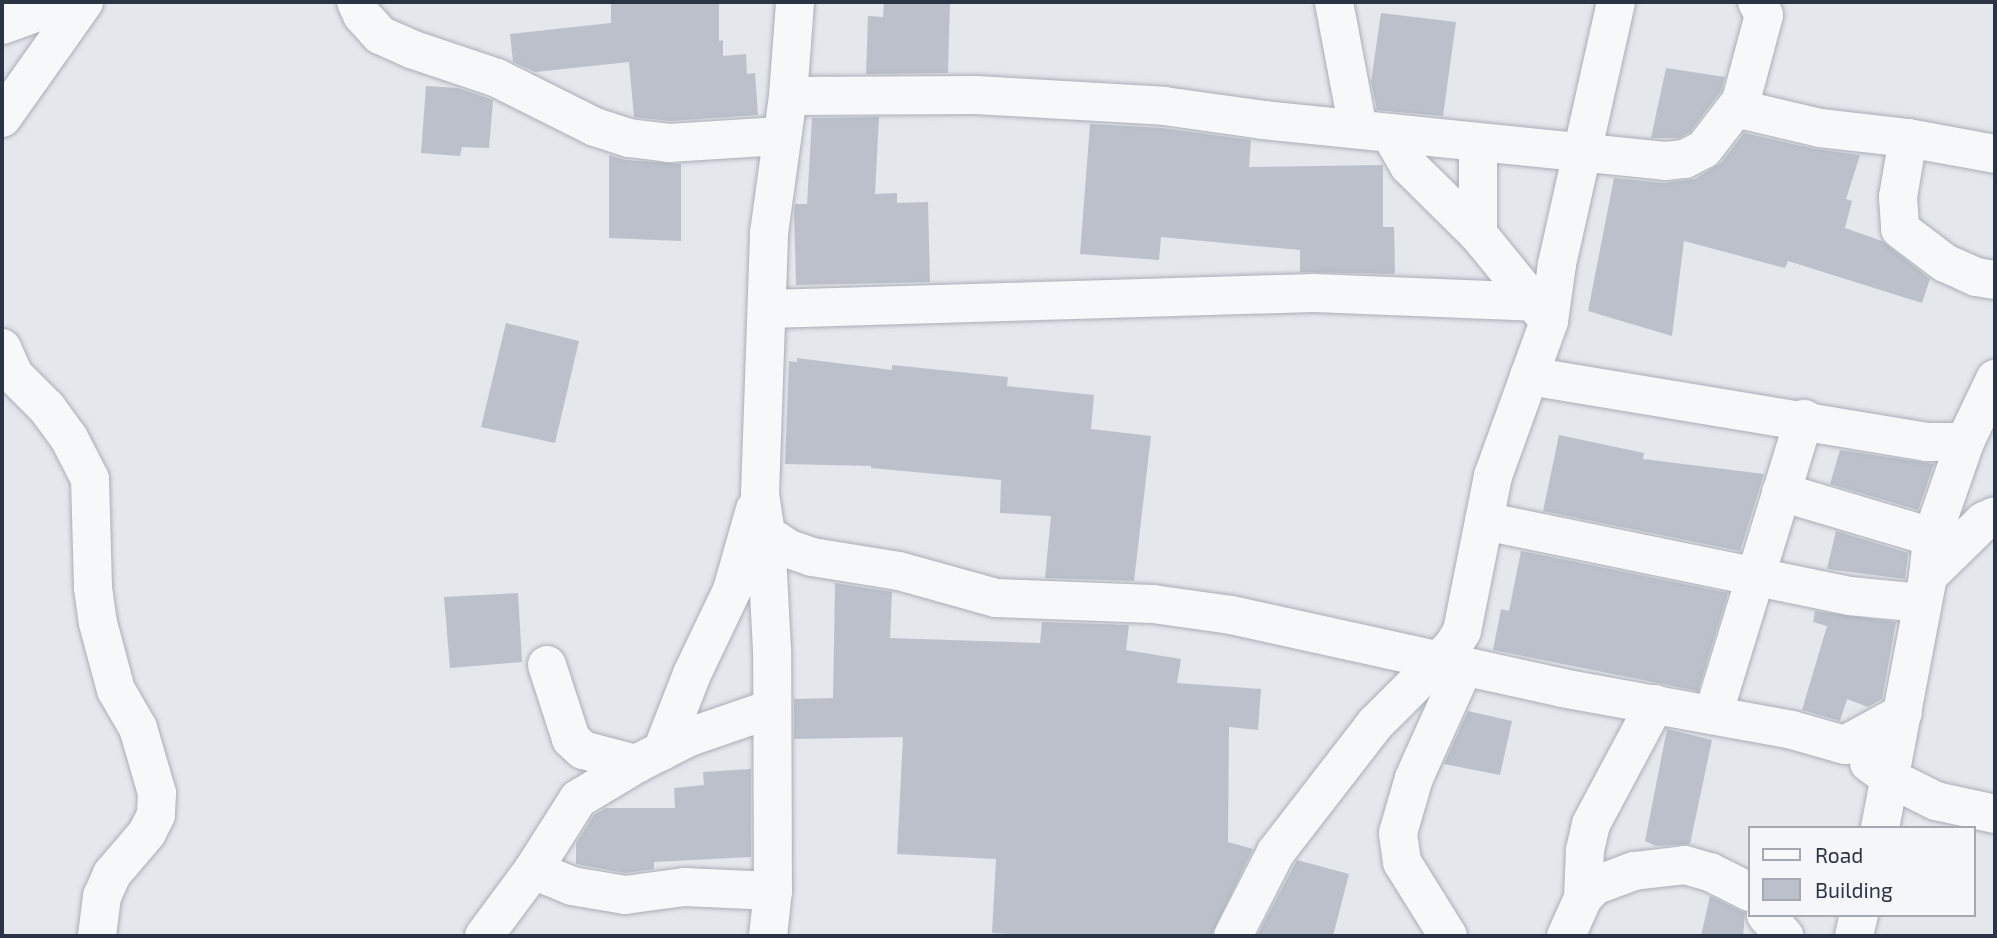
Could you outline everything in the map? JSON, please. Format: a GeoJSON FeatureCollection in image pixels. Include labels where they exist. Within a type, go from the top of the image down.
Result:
{"type":"FeatureCollection","features":[{"type":"Feature","properties":{"kind":"street"},"geometry":{"type":"LineString","coordinates":[[2,25],[66,2]]}},
{"type":"Feature","properties":{"kind":"street"},"geometry":{"type":"LineString","coordinates":[[2,118],[84,2]]}},
{"type":"Feature","properties":{"kind":"street"},"geometry":{"type":"LineString","coordinates":[[356,2],[362,15],[380,34],[411,49],[497,78],[595,127],[629,138],[669,143],[780,136]]}},
{"type":"Feature","properties":{"kind":"street"},"geometry":{"type":"LineString","coordinates":[[768,936],[773,891],[771,709],[766,534],[760,494],[769,233],[780,136],[788,96],[795,2]]}},
{"type":"Feature","properties":{"kind":"street"},"geometry":{"type":"LineString","coordinates":[[1334,2],[1374,131],[1478,234],[1542,311]]}},
{"type":"Feature","properties":{"kind":"street"},"geometry":{"type":"LineString","coordinates":[[1448,936],[1402,862],[1398,833],[1451,663],[1452,646],[1462,631],[1493,476],[1529,376],[1616,2]]}},
{"type":"Feature","properties":{"kind":"street"},"geometry":{"type":"LineString","coordinates":[[788,96],[976,95],[1164,106],[1478,143],[1665,161],[1685,159],[1704,149],[1741,101],[1764,15],[1757,2]]}},
{"type":"Feature","properties":{"kind":"street"},"geometry":{"type":"LineString","coordinates":[[1741,101],[1748,110],[1806,125],[1908,138],[1995,154]]}},
{"type":"Feature","properties":{"kind":"street"},"geometry":{"type":"LineString","coordinates":[[1908,138],[1898,197],[1900,229],[1945,263],[1976,277],[1995,280]]}},
{"type":"Feature","properties":{"kind":"street"},"geometry":{"type":"LineString","coordinates":[[1478,143],[1478,234]]}},
{"type":"Feature","properties":{"kind":"street"},"geometry":{"type":"LineString","coordinates":[[768,309],[1314,293],[1542,311]]}},
{"type":"Feature","properties":{"kind":"street"},"geometry":{"type":"LineString","coordinates":[[2,348],[14,375],[55,417],[90,479],[93,588],[98,623],[116,690],[138,728],[157,793],[156,815],[147,834],[112,874],[102,896],[97,936]]}},
{"type":"Feature","properties":{"kind":"street"},"geometry":{"type":"LineString","coordinates":[[1529,376],[1804,419],[1926,442],[1965,442]]}},
{"type":"Feature","properties":{"kind":"street"},"geometry":{"type":"LineString","coordinates":[[1880,826],[1888,777],[1903,713],[1932,537],[1965,442],[1995,379]]}},
{"type":"Feature","properties":{"kind":"street"},"geometry":{"type":"LineString","coordinates":[[1713,715],[1804,419]]}},
{"type":"Feature","properties":{"kind":"street"},"geometry":{"type":"LineString","coordinates":[[1781,492],[1932,537]]}},
{"type":"Feature","properties":{"kind":"street"},"geometry":{"type":"LineString","coordinates":[[649,757],[732,590],[760,494]]}},
{"type":"Feature","properties":{"kind":"street"},"geometry":{"type":"LineString","coordinates":[[1484,521],[1850,596],[1925,589],[1984,521],[1995,516]]}},
{"type":"Feature","properties":{"kind":"street"},"geometry":{"type":"LineString","coordinates":[[766,534],[789,549],[812,557],[899,571],[996,598],[1153,604],[1308,629],[1451,663],[1793,730],[1845,745],[1888,777],[1937,801],[1995,814]]}},
{"type":"Feature","properties":{"kind":"street"},"geometry":{"type":"LineString","coordinates":[[1233,936],[1276,852],[1376,724],[1451,663]]}},
{"type":"Feature","properties":{"kind":"street"},"geometry":{"type":"LineString","coordinates":[[547,665],[571,739],[558,827]]}},
{"type":"Feature","properties":{"kind":"street"},"geometry":{"type":"LineString","coordinates":[[1583,898],[1584,850],[1591,824],[1655,704]]}},
{"type":"Feature","properties":{"kind":"street"},"geometry":{"type":"LineString","coordinates":[[484,936],[533,870],[578,799],[689,737],[771,709]]}},
{"type":"Feature","properties":{"kind":"street"},"geometry":{"type":"LineString","coordinates":[[1845,745],[1903,713]]}},
{"type":"Feature","properties":{"kind":"street"},"geometry":{"type":"LineString","coordinates":[[571,739],[583,750],[649,757]]}},
{"type":"Feature","properties":{"kind":"street"},"geometry":{"type":"LineString","coordinates":[[1566,936],[1583,898],[1594,886],[1612,877],[1685,865],[1710,872],[1748,891]]}},
{"type":"Feature","properties":{"kind":"street"},"geometry":{"type":"LineString","coordinates":[[533,870],[572,887],[613,894],[650,894],[684,887],[773,891]]}},
{"type":"Feature","properties":{"kind":"street"},"geometry":{"type":"LineString","coordinates":[[1768,917],[1784,936]]}},
{"type":"Feature","properties":{"kind":"street"},"geometry":{"type":"LineString","coordinates":[[1854,936],[1859,917]]}},
{"type":"Feature","properties":{"kind":"building"},"geometry":{"type":"Polygon","coordinates":[[[611,2],[719,2],[719,41],[723,40],[723,56],[746,54],[747,74],[755,73],[758,115],[670,121],[634,117],[629,62],[535,72],[513,62],[510,34],[611,23],[611,2]]]}},
{"type":"Feature","properties":{"kind":"building"},"geometry":{"type":"Polygon","coordinates":[[[884,2],[950,2],[948,73],[866,74],[868,16],[883,17],[884,2]]]}},
{"type":"Feature","properties":{"kind":"building"},"geometry":{"type":"Polygon","coordinates":[[[1381,13],[1456,22],[1443,116],[1377,110],[1371,82],[1381,13]]]}},
{"type":"Feature","properties":{"kind":"building"},"geometry":{"type":"Polygon","coordinates":[[[1666,68],[1725,77],[1721,91],[1690,132],[1679,138],[1651,138],[1666,68]]]}},
{"type":"Feature","properties":{"kind":"building"},"geometry":{"type":"Polygon","coordinates":[[[426,86],[458,88],[493,100],[489,148],[462,147],[460,156],[421,153],[426,86]]]}},
{"type":"Feature","properties":{"kind":"building"},"geometry":{"type":"Polygon","coordinates":[[[879,117],[875,194],[897,193],[897,203],[928,202],[930,282],[796,285],[794,212],[795,204],[807,204],[812,118],[879,117]]]}},
{"type":"Feature","properties":{"kind":"building"},"geometry":{"type":"Polygon","coordinates":[[[1090,124],[1162,128],[1251,140],[1249,167],[1383,165],[1383,227],[1394,227],[1395,274],[1300,272],[1300,250],[1161,237],[1159,260],[1080,254],[1090,124]]]}},
{"type":"Feature","properties":{"kind":"building"},"geometry":{"type":"Polygon","coordinates":[[[1744,133],[1815,149],[1860,155],[1846,199],[1852,201],[1845,228],[1882,241],[1930,279],[1922,303],[1788,261],[1785,268],[1684,241],[1672,336],[1588,311],[1614,178],[1663,183],[1695,179],[1721,163],[1744,133]]]}},
{"type":"Feature","properties":{"kind":"building"},"geometry":{"type":"Polygon","coordinates":[[[609,155],[626,160],[681,164],[681,241],[609,238],[609,155]]]}},
{"type":"Feature","properties":{"kind":"building"},"geometry":{"type":"Polygon","coordinates":[[[506,323],[579,341],[555,443],[481,427],[506,323]]]}},
{"type":"Feature","properties":{"kind":"building"},"geometry":{"type":"Polygon","coordinates":[[[797,358],[892,370],[892,365],[1008,377],[1007,386],[1094,395],[1091,429],[1151,436],[1134,581],[1045,578],[1051,516],[1000,513],[1001,480],[871,466],[785,464],[789,361],[797,362],[797,358]]]}},
{"type":"Feature","properties":{"kind":"building"},"geometry":{"type":"Polygon","coordinates":[[[1559,435],[1644,453],[1643,459],[1764,474],[1740,551],[1543,511],[1559,435]]]}},
{"type":"Feature","properties":{"kind":"building"},"geometry":{"type":"Polygon","coordinates":[[[1840,450],[1934,464],[1918,510],[1830,484],[1840,450]]]}},
{"type":"Feature","properties":{"kind":"building"},"geometry":{"type":"Polygon","coordinates":[[[1836,531],[1908,553],[1905,579],[1827,569],[1836,531]]]}},
{"type":"Feature","properties":{"kind":"building"},"geometry":{"type":"Polygon","coordinates":[[[1521,551],[1728,593],[1698,691],[1493,650],[1501,609],[1509,611],[1521,551]]]}},
{"type":"Feature","properties":{"kind":"building"},"geometry":{"type":"Polygon","coordinates":[[[835,583],[892,592],[890,638],[1040,643],[1042,622],[1129,625],[1126,650],[1181,659],[1177,683],[1261,689],[1258,730],[1229,727],[1228,842],[1253,849],[1211,936],[1043,936],[992,933],[996,859],[897,854],[903,737],[794,739],[794,699],[833,698],[835,583]]]}},
{"type":"Feature","properties":{"kind":"building"},"geometry":{"type":"Polygon","coordinates":[[[518,593],[522,662],[450,668],[444,597],[518,593]]]}},
{"type":"Feature","properties":{"kind":"building"},"geometry":{"type":"Polygon","coordinates":[[[1815,611],[1896,622],[1882,699],[1868,707],[1847,699],[1840,721],[1802,710],[1827,626],[1813,622],[1815,611]]]}},
{"type":"Feature","properties":{"kind":"building"},"geometry":{"type":"Polygon","coordinates":[[[1468,711],[1512,721],[1500,775],[1444,764],[1468,711]]]}},
{"type":"Feature","properties":{"kind":"building"},"geometry":{"type":"Polygon","coordinates":[[[1667,729],[1712,740],[1690,844],[1656,846],[1645,841],[1667,729]]]}},
{"type":"Feature","properties":{"kind":"building"},"geometry":{"type":"Polygon","coordinates":[[[751,769],[751,857],[654,862],[654,869],[625,873],[576,864],[576,843],[594,815],[606,808],[675,808],[674,788],[704,785],[703,772],[751,769]]]}},
{"type":"Feature","properties":{"kind":"building"},"geometry":{"type":"Polygon","coordinates":[[[1297,860],[1349,874],[1333,936],[1257,936],[1297,860]]]}},
{"type":"Feature","properties":{"kind":"building"},"geometry":{"type":"Polygon","coordinates":[[[1710,896],[1745,913],[1743,936],[1701,936],[1710,896]]]}}]}
